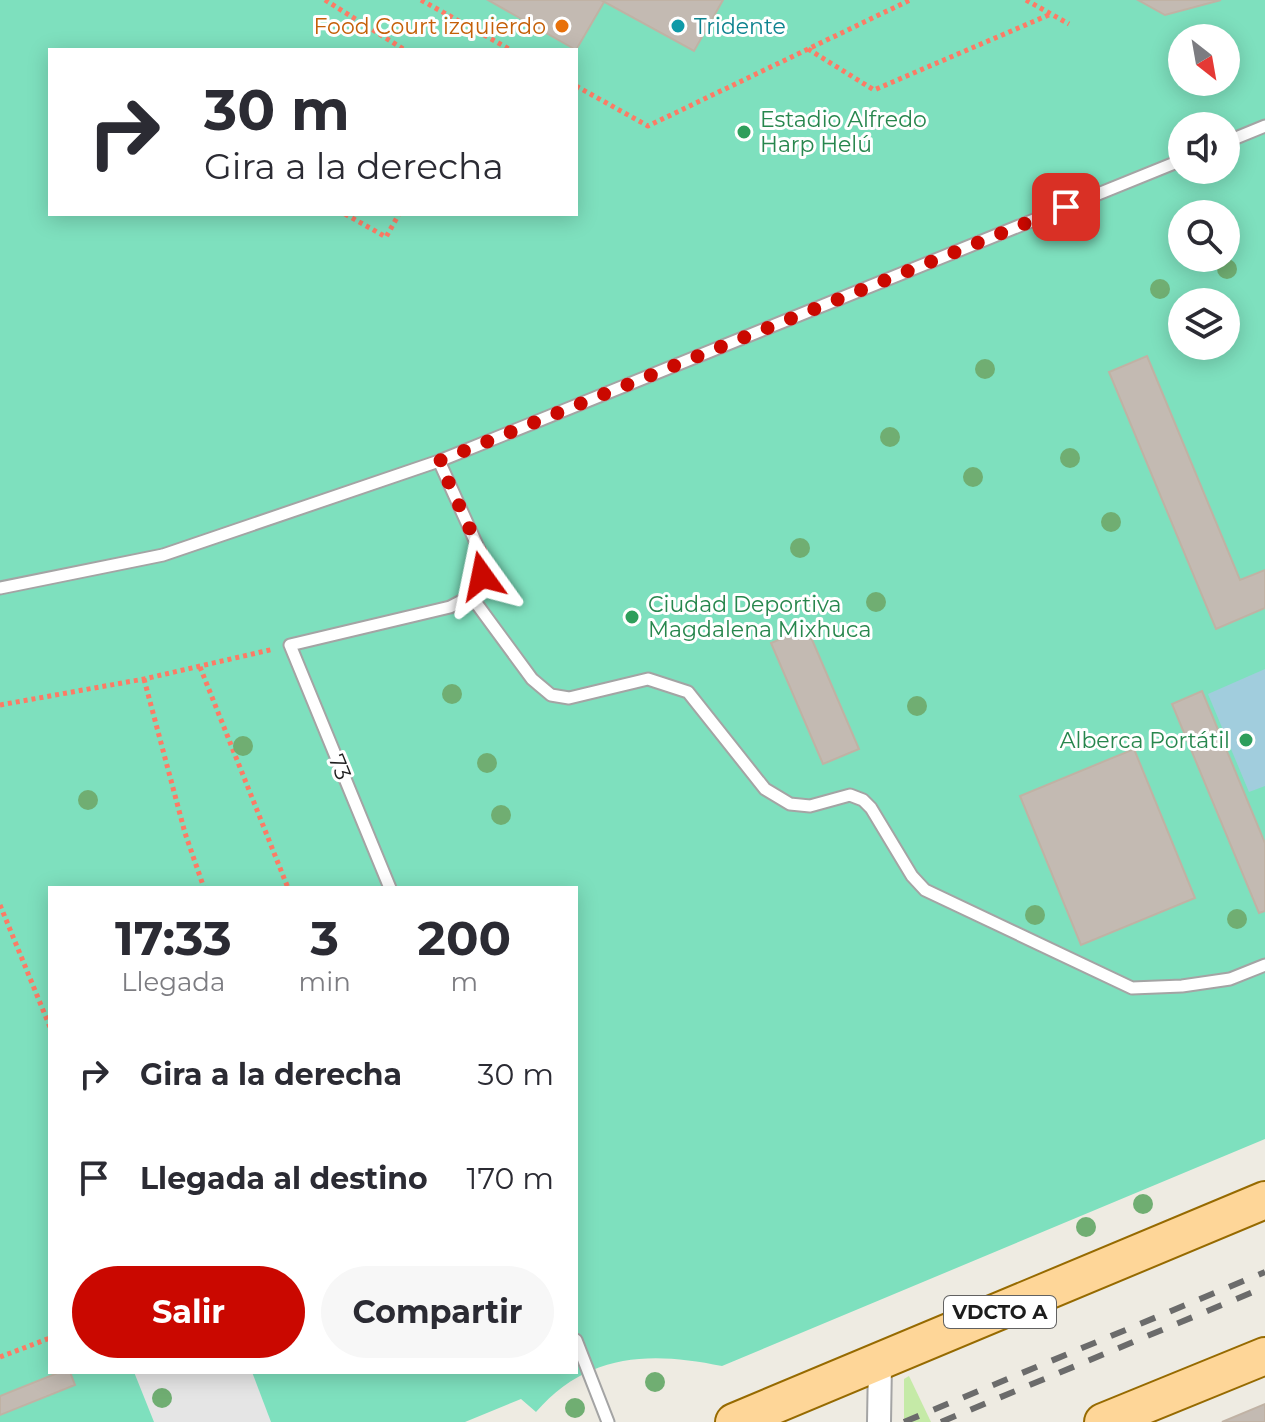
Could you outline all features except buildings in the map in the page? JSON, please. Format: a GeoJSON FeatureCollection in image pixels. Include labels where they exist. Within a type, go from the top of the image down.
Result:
{"type":"FeatureCollection","features":[{"type":"Feature","properties":{"kind":"main road","name":"VDCTO A"},"geometry":{"type":"LineString","coordinates":[[734,1422],[1265,1200]]}},
{"type":"Feature","properties":{"kind":"main road"},"geometry":{"type":"LineString","coordinates":[[1103,1422],[1265,1356]]}},
{"type":"Feature","properties":{"kind":"street"},"geometry":{"type":"LineString","coordinates":[[879,1422],[880,1363]]}},
{"type":"Feature","properties":{"kind":"lane"},"geometry":{"type":"LineString","coordinates":[[1240,136],[1265,126]]}},
{"type":"Feature","properties":{"kind":"lane"},"geometry":{"type":"LineString","coordinates":[[0,588],[163,555],[439,461],[1168,166]]}},
{"type":"Feature","properties":{"kind":"lane"},"geometry":{"type":"LineString","coordinates":[[290,645],[450,607],[471,596],[482,576],[482,556],[439,461]]}},
{"type":"Feature","properties":{"kind":"lane"},"geometry":{"type":"LineString","coordinates":[[471,596],[532,679],[551,695],[569,698],[648,679],[688,692],[765,789],[790,804],[810,806],[850,795],[863,800],[912,876],[925,890],[1118,982],[1132,988],[1182,986],[1230,979],[1265,965]]}},
{"type":"Feature","properties":{"kind":"lane","name":"73"},"geometry":{"type":"LineString","coordinates":[[290,645],[389,886]]}},
{"type":"Feature","properties":{"kind":"lane"},"geometry":{"type":"LineString","coordinates":[[578,1345],[608,1422]]}},
{"type":"Feature","properties":{"kind":"path"},"geometry":{"type":"LineString","coordinates":[[325,0],[402,48]]}},
{"type":"Feature","properties":{"kind":"path"},"geometry":{"type":"LineString","coordinates":[[421,0],[507,48]]}},
{"type":"Feature","properties":{"kind":"path"},"geometry":{"type":"LineString","coordinates":[[578,87],[648,126],[910,0]]}},
{"type":"Feature","properties":{"kind":"path"},"geometry":{"type":"LineString","coordinates":[[1026,0],[1069,24]]}},
{"type":"Feature","properties":{"kind":"path"},"geometry":{"type":"LineString","coordinates":[[808,49],[874,90],[1051,14]]}},
{"type":"Feature","properties":{"kind":"path"},"geometry":{"type":"LineString","coordinates":[[349,216],[386,237],[398,216]]}},
{"type":"Feature","properties":{"kind":"path"},"geometry":{"type":"LineString","coordinates":[[0,705],[144,679],[290,645]]}},
{"type":"Feature","properties":{"kind":"path"},"geometry":{"type":"LineString","coordinates":[[200,667],[287,886]]}},
{"type":"Feature","properties":{"kind":"path"},"geometry":{"type":"LineString","coordinates":[[144,679],[185,833],[203,886]]}},
{"type":"Feature","properties":{"kind":"path"},"geometry":{"type":"LineString","coordinates":[[0,905],[48,1022]]}},
{"type":"Feature","properties":{"kind":"path"},"geometry":{"type":"LineString","coordinates":[[0,1357],[48,1339]]}},
{"type":"Feature","properties":{"kind":"green space","name":"Ciudad Deportiva Magdalena Mixhuca"},"geometry":{"type":"Polygon","coordinates":[[[0,0],[1265,0],[1265,1139],[722,1366],[670,1359],[621,1361],[576,1378],[536,1412],[521,1399],[465,1422],[0,1422],[0,0]]]}},
{"type":"Feature","properties":{"kind":"green space"},"geometry":{"type":"Polygon","coordinates":[[[909,1376],[931,1422],[904,1422],[904,1379],[909,1376]]]}},
{"type":"Feature","properties":{"kind":"shaded area"},"geometry":{"type":"Polygon","coordinates":[[[135,1374],[253,1374],[271,1422],[154,1422],[135,1374]]]}},
{"type":"Feature","properties":{"kind":"water","name":"Alberca Portátil"},"geometry":{"type":"Polygon","coordinates":[[[1265,669],[1265,786],[1249,792],[1208,694],[1265,669]]]}},
{"type":"Feature","properties":{"kind":"railway"},"geometry":{"type":"LineString","coordinates":[[904,1422],[1265,1272]]}},
{"type":"Feature","properties":{"kind":"railway"},"geometry":{"type":"LineString","coordinates":[[941,1422],[1265,1287]]}},
{"type":"Feature","properties":{"kind":"place","name":"Food Court izquierdo"},"geometry":{"type":"Point","coordinates":[562,26]}},
{"type":"Feature","properties":{"kind":"place","name":"Tridente"},"geometry":{"type":"Point","coordinates":[678,26]}},
{"type":"Feature","properties":{"kind":"place","name":"Estadio Alfredo Harp Helú"},"geometry":{"type":"Point","coordinates":[744,132]}},
{"type":"Feature","properties":{"kind":"place","name":"Ciudad Deportiva Magdalena Mixhuca"},"geometry":{"type":"Point","coordinates":[632,617]}},
{"type":"Feature","properties":{"kind":"place","name":"Alberca Portátil"},"geometry":{"type":"Point","coordinates":[1246,740]}},
{"type":"Feature","properties":{"kind":"route"},"geometry":{"type":"LineString","coordinates":[[482,576],[482,556],[439,461],[1066,207]]}}]}
